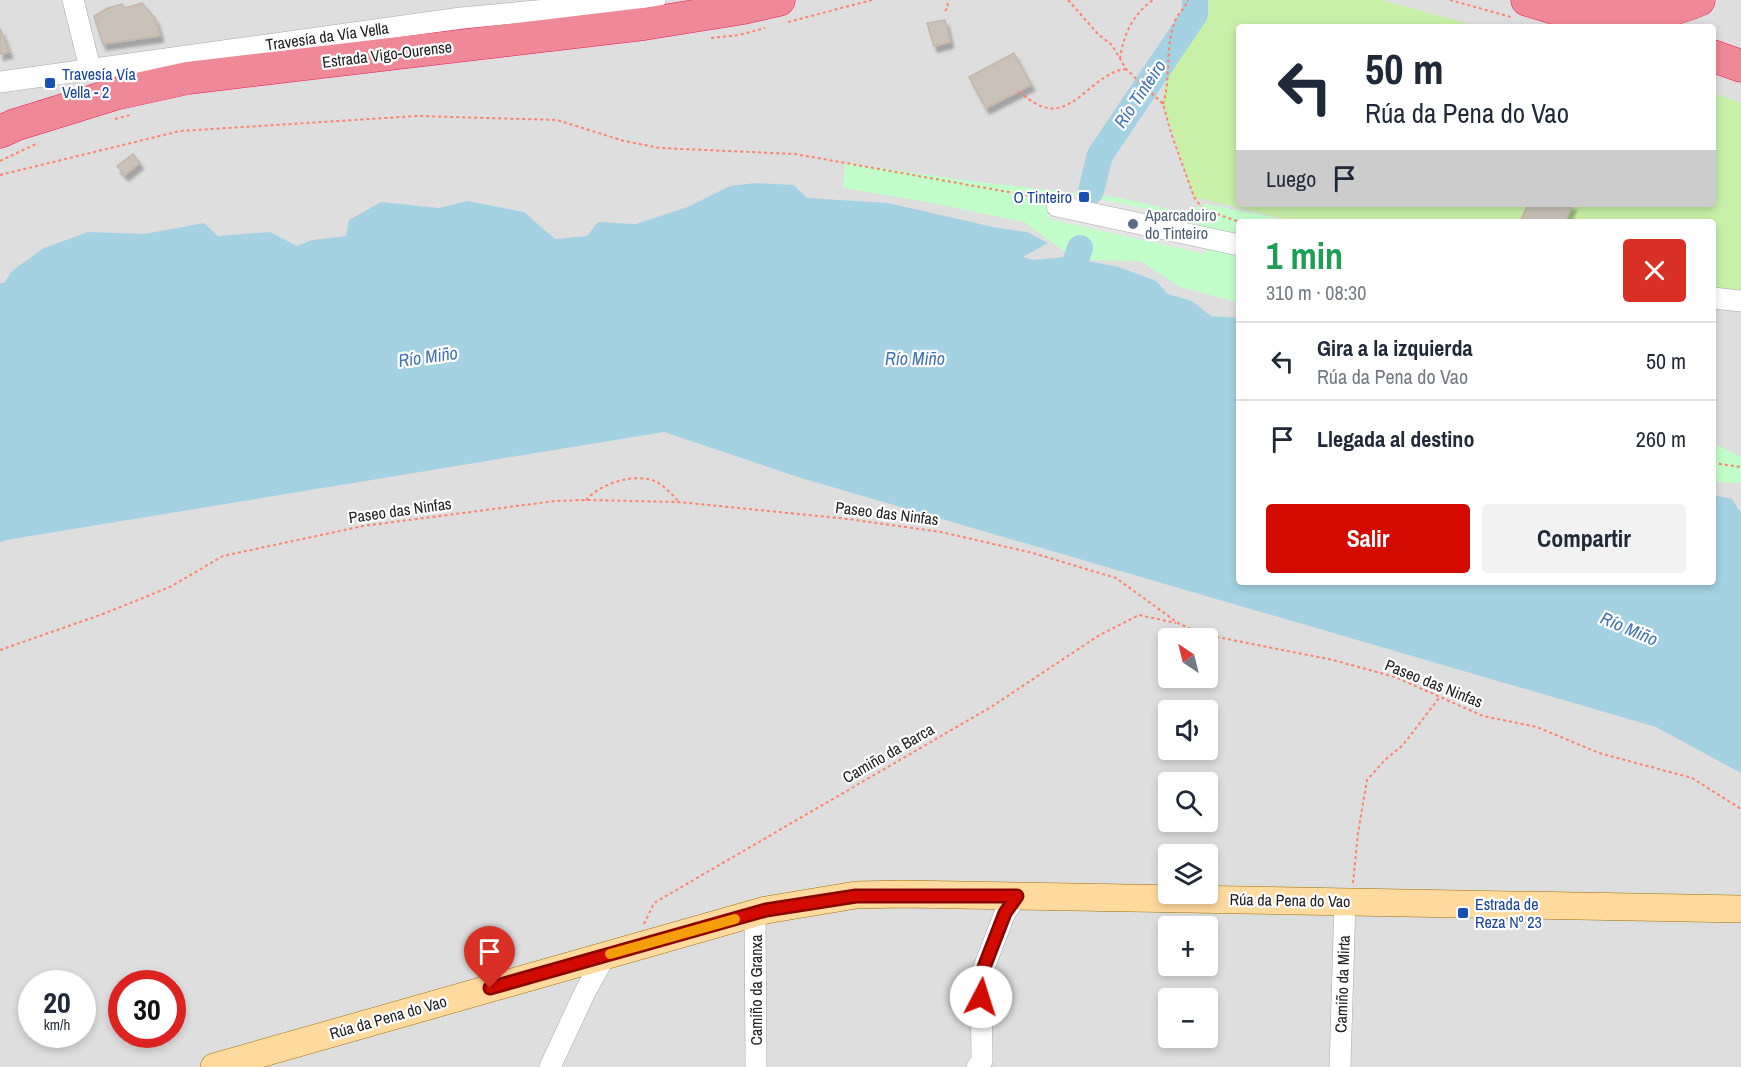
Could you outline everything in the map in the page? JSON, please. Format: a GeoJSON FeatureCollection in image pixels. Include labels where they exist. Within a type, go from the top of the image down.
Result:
{"type":"FeatureCollection","features":[{"type":"Feature","properties":{"kind":"highway","name":"Estrada Vigo-Ourense"},"geometry":{"type":"LineString","coordinates":[[0,132],[15,125],[115,94],[188,78],[633,25],[744,8],[779,0]]}},
{"type":"Feature","properties":{"kind":"highway"},"geometry":{"type":"LineString","coordinates":[[1561,0],[1616,14],[1661,12],[1699,0]]}},
{"type":"Feature","properties":{"kind":"highway"},"geometry":{"type":"LineString","coordinates":[[1520,9],[1602,24]]}},
{"type":"Feature","properties":{"kind":"highway"},"geometry":{"type":"LineString","coordinates":[[1716,57],[1741,66]]}},
{"type":"Feature","properties":{"kind":"main road","name":"Rúa da Pena do Vao"},"geometry":{"type":"LineString","coordinates":[[214,1067],[755,913],[856,896],[1017,896],[1741,909]]}},
{"type":"Feature","properties":{"kind":"street"},"geometry":{"type":"LineString","coordinates":[[73,0],[90,68]]}},
{"type":"Feature","properties":{"kind":"street","name":"Travesía da Vía Vella"},"geometry":{"type":"LineString","coordinates":[[0,82],[461,18],[655,0]]}},
{"type":"Feature","properties":{"kind":"street"},"geometry":{"type":"LineString","coordinates":[[1601,0],[1629,4],[1667,0]]}},
{"type":"Feature","properties":{"kind":"street"},"geometry":{"type":"LineString","coordinates":[[1057,206],[1236,244]]}},
{"type":"Feature","properties":{"kind":"street"},"geometry":{"type":"LineString","coordinates":[[1716,297],[1741,301]]}},
{"type":"Feature","properties":{"kind":"street"},"geometry":{"type":"LineString","coordinates":[[977,1067],[982,1061],[981,975],[1005,913],[1017,896]]}},
{"type":"Feature","properties":{"kind":"street","name":"Camiño da Mirta"},"geometry":{"type":"LineString","coordinates":[[1340,1067],[1348,901]]}},
{"type":"Feature","properties":{"kind":"street","name":"Camiño da Granxa"},"geometry":{"type":"LineString","coordinates":[[755,913],[756,1067]]}},
{"type":"Feature","properties":{"kind":"street"},"geometry":{"type":"LineString","coordinates":[[550,1067],[585,992],[605,956]]}},
{"type":"Feature","properties":{"kind":"path"},"geometry":{"type":"LineString","coordinates":[[945,11],[948,7],[947,0]]}},
{"type":"Feature","properties":{"kind":"path"},"geometry":{"type":"LineString","coordinates":[[1068,0],[1098,34],[1112,45],[1126,69],[1163,104],[1194,197],[1203,209],[1236,221]]}},
{"type":"Feature","properties":{"kind":"path"},"geometry":{"type":"LineString","coordinates":[[1120,59],[1121,46],[1127,31],[1137,15],[1153,0]]}},
{"type":"Feature","properties":{"kind":"path"},"geometry":{"type":"LineString","coordinates":[[1163,104],[1167,94],[1167,74],[1174,23],[1188,0]]}},
{"type":"Feature","properties":{"kind":"path"},"geometry":{"type":"LineString","coordinates":[[1450,0],[1520,9]]}},
{"type":"Feature","properties":{"kind":"path"},"geometry":{"type":"LineString","coordinates":[[1019,92],[1044,108],[1057,108],[1076,99],[1115,70],[1126,69]]}},
{"type":"Feature","properties":{"kind":"path"},"geometry":{"type":"LineString","coordinates":[[0,175],[180,131],[417,116],[557,120],[624,141],[660,148],[795,154],[1040,198],[1057,206]]}},
{"type":"Feature","properties":{"kind":"path"},"geometry":{"type":"LineString","coordinates":[[1716,463],[1741,467]]}},
{"type":"Feature","properties":{"kind":"path"},"geometry":{"type":"LineString","coordinates":[[586,500],[592,493],[617,481],[640,479],[656,482],[680,502]]}},
{"type":"Feature","properties":{"kind":"path","name":"Paseo das Ninfas"},"geometry":{"type":"LineString","coordinates":[[0,650],[103,614],[170,587],[223,556],[363,526],[555,501],[680,502],[848,519],[941,532],[1033,553],[1116,578],[1178,623],[1202,634],[1333,660],[1395,677],[1482,716],[1537,727],[1599,753],[1692,778],[1741,809]]}},
{"type":"Feature","properties":{"kind":"path","name":"Camiño da Barca"},"geometry":{"type":"LineString","coordinates":[[633,948],[654,903],[991,707],[1098,636],[1139,615],[1178,623]]}},
{"type":"Feature","properties":{"kind":"path"},"geometry":{"type":"LineString","coordinates":[[1348,901],[1367,780],[1385,760],[1403,746],[1439,698]]}},
{"type":"Feature","properties":{"kind":"shaded area"},"geometry":{"type":"Polygon","coordinates":[[[0,0],[1741,0],[1741,1067],[0,1067],[0,0]]]}},
{"type":"Feature","properties":{"kind":"shaded area","name":"Aparcadoiro do Tinteiro"},"geometry":{"type":"Polygon","coordinates":[[[1061,192],[1135,206],[1213,229],[1205,254],[1049,219],[1047,206],[1061,192]]]}},
{"type":"Feature","properties":{"kind":"green space"},"geometry":{"type":"Polygon","coordinates":[[[1203,0],[1381,0],[1470,24],[1236,24],[1236,207],[1716,207],[1716,94],[1741,103],[1741,290],[1716,287],[1716,219],[1285,219],[1194,197],[1163,104],[1169,58],[1203,15],[1203,0]]]}},
{"type":"Feature","properties":{"kind":"green space"},"geometry":{"type":"Polygon","coordinates":[[[845,163],[970,181],[1120,198],[1182,212],[1206,204],[1282,219],[1236,219],[1236,302],[1180,287],[1140,261],[1076,260],[1024,222],[843,188],[845,163]]]}},
{"type":"Feature","properties":{"kind":"green space"},"geometry":{"type":"Polygon","coordinates":[[[1716,444],[1741,457],[1741,483],[1716,482],[1716,444]]]}},
{"type":"Feature","properties":{"kind":"water","name":"Río Miño"},"geometry":{"type":"Polygon","coordinates":[[[756,183],[794,185],[807,198],[888,203],[993,227],[1027,232],[1048,243],[1023,257],[1033,260],[1066,257],[1119,267],[1156,281],[1168,294],[1192,301],[1211,316],[1236,318],[1236,585],[1716,585],[1716,496],[1732,499],[1741,513],[1741,773],[1656,727],[801,478],[664,432],[6,540],[0,543],[0,283],[4,283],[13,270],[44,248],[88,232],[144,234],[204,223],[218,236],[270,232],[297,246],[312,240],[346,236],[349,220],[381,202],[439,208],[467,201],[524,212],[555,239],[587,236],[598,222],[636,224],[688,207],[730,186],[756,183]]]}},
{"type":"Feature","properties":{"kind":"building"},"geometry":{"type":"Polygon","coordinates":[[[142,3],[155,18],[160,36],[103,44],[94,16],[108,8],[122,4],[125,8],[142,3]]]}},
{"type":"Feature","properties":{"kind":"building"},"geometry":{"type":"Polygon","coordinates":[[[945,20],[950,42],[934,46],[927,23],[945,20]]]}},
{"type":"Feature","properties":{"kind":"building"},"geometry":{"type":"Polygon","coordinates":[[[0,28],[9,52],[0,54],[0,28]]]}},
{"type":"Feature","properties":{"kind":"building"},"geometry":{"type":"Polygon","coordinates":[[[1014,53],[1031,85],[986,108],[969,77],[1014,53]]]}},
{"type":"Feature","properties":{"kind":"building"},"geometry":{"type":"Polygon","coordinates":[[[133,154],[140,163],[125,175],[117,166],[133,154]]]}},
{"type":"Feature","properties":{"kind":"building"},"geometry":{"type":"Polygon","coordinates":[[[1527,207],[1572,207],[1566,219],[1521,219],[1527,207]]]}},
{"type":"Feature","properties":{"kind":"waterway","name":"Río Tinteiro"},"geometry":{"type":"LineString","coordinates":[[1091,191],[1100,155],[1195,14],[1195,0]]}},
{"type":"Feature","properties":{"kind":"waterway","name":"Río Tinteiro"},"geometry":{"type":"LineString","coordinates":[[1066,291],[1080,248]]}},
{"type":"Feature","properties":{"kind":"slow traffic"},"geometry":{"type":"LineString","coordinates":[[610,954],[735,919]]}},
{"type":"Feature","properties":{"kind":"place","name":"Travesía Vía Vella - 2"},"geometry":{"type":"Point","coordinates":[50,83]}},
{"type":"Feature","properties":{"kind":"place","name":"O Tinteiro"},"geometry":{"type":"Point","coordinates":[1084,197]}},
{"type":"Feature","properties":{"kind":"place","name":"Aparcadoiro do Tinteiro"},"geometry":{"type":"Point","coordinates":[1133,224]}},
{"type":"Feature","properties":{"kind":"place","name":"Estrada de Reza Nº 23"},"geometry":{"type":"Point","coordinates":[1463,913]}},
{"type":"Feature","properties":{"kind":"route"},"geometry":{"type":"LineString","coordinates":[[490,988],[766,910],[856,896],[903,894],[1017,896],[1005,913],[981,975],[981,997]]}}]}
